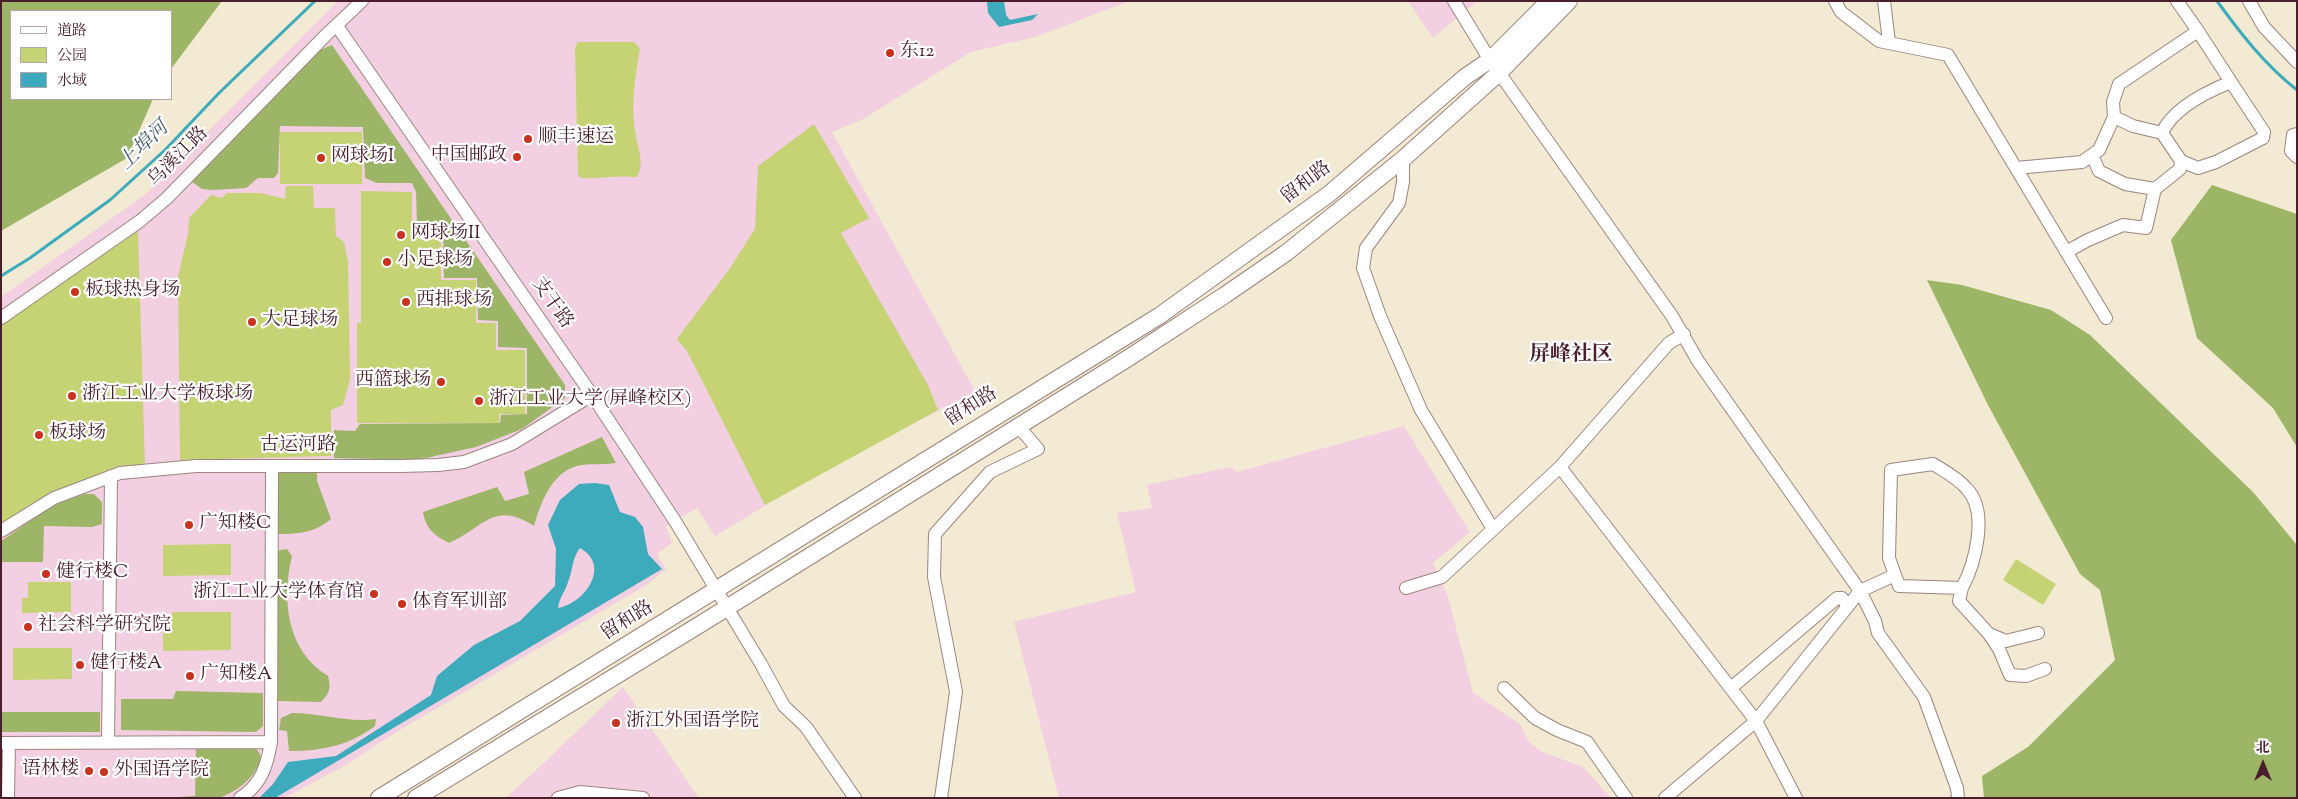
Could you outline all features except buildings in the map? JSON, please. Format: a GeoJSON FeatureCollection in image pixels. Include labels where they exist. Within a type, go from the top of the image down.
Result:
{"type":"FeatureCollection","features":[{"type":"Feature","properties":{"kind":"main road","name":"留和路"},"geometry":{"type":"LineString","coordinates":[[379,798],[1159,316],[1329,194],[1464,77],[1495,66],[1549,1]]}},
{"type":"Feature","properties":{"kind":"main road","name":"留和路"},"geometry":{"type":"LineString","coordinates":[[416,798],[1159,338],[1292,248],[1403,159],[1495,66],[1569,1]]}},
{"type":"Feature","properties":{"kind":"street","name":"乌溪江路"},"geometry":{"type":"LineString","coordinates":[[1,318],[140,221],[167,198],[362,1]]}},
{"type":"Feature","properties":{"kind":"street"},"geometry":{"type":"LineString","coordinates":[[1454,1],[1495,66],[1684,334],[1698,361],[1860,591],[1875,621],[1878,633],[1924,697],[1957,788],[1958,798]]}},
{"type":"Feature","properties":{"kind":"street"},"geometry":{"type":"LineString","coordinates":[[1835,1],[1841,12],[1879,40],[1948,54],[2106,318]]}},
{"type":"Feature","properties":{"kind":"street"},"geometry":{"type":"LineString","coordinates":[[1884,1],[1889,42]]}},
{"type":"Feature","properties":{"kind":"street"},"geometry":{"type":"LineString","coordinates":[[2114,117],[2133,126],[2162,133],[2181,161],[2198,168],[2216,162],[2262,138],[2264,132],[2177,1]]}},
{"type":"Feature","properties":{"kind":"street"},"geometry":{"type":"LineString","coordinates":[[2249,1],[2264,27],[2297,62]]}},
{"type":"Feature","properties":{"kind":"street","name":"支干路"},"geometry":{"type":"LineString","coordinates":[[337,26],[592,396],[675,521],[761,664],[784,706],[806,727],[855,798]]}},
{"type":"Feature","properties":{"kind":"street"},"geometry":{"type":"LineString","coordinates":[[2016,168],[2082,162],[2099,150],[2114,117],[2113,102],[2119,84],[2198,31]]}},
{"type":"Feature","properties":{"kind":"street"},"geometry":{"type":"LineString","coordinates":[[2162,133],[2168,120],[2212,90],[2231,82]]}},
{"type":"Feature","properties":{"kind":"street"},"geometry":{"type":"LineString","coordinates":[[2297,134],[2294,135],[2291,151],[2297,157]]}},
{"type":"Feature","properties":{"kind":"street"},"geometry":{"type":"LineString","coordinates":[[2092,155],[2100,171],[2126,184],[2155,189]]}},
{"type":"Feature","properties":{"kind":"street"},"geometry":{"type":"LineString","coordinates":[[1403,159],[1403,182],[1400,203],[1366,248],[1363,268],[1380,316],[1421,410],[1493,529]]}},
{"type":"Feature","properties":{"kind":"street"},"geometry":{"type":"LineString","coordinates":[[2066,252],[2123,225],[2146,228],[2155,189],[2180,169],[2181,161]]}},
{"type":"Feature","properties":{"kind":"street"},"geometry":{"type":"LineString","coordinates":[[1406,588],[1442,577],[1560,467],[1669,343],[1684,334]]}},
{"type":"Feature","properties":{"kind":"street","name":"古运河路"},"geometry":{"type":"LineString","coordinates":[[1,531],[54,498],[120,473],[161,468],[401,466],[464,462],[520,440],[592,396]]}},
{"type":"Feature","properties":{"kind":"street"},"geometry":{"type":"LineString","coordinates":[[941,798],[956,692],[934,578],[935,534],[990,472],[1038,448],[1018,426]]}},
{"type":"Feature","properties":{"kind":"street"},"geometry":{"type":"LineString","coordinates":[[1962,588],[1899,586],[1889,558],[1891,470],[1933,464],[1968,489],[1976,505],[1979,531],[1975,556],[1962,588],[1959,601],[1989,634],[1999,649],[2010,675],[2026,676],[2045,669]]}},
{"type":"Feature","properties":{"kind":"street"},"geometry":{"type":"LineString","coordinates":[[240,798],[261,779],[267,763],[270,742],[272,466]]}},
{"type":"Feature","properties":{"kind":"street"},"geometry":{"type":"LineString","coordinates":[[1560,467],[1756,721],[1796,798]]}},
{"type":"Feature","properties":{"kind":"street"},"geometry":{"type":"LineString","coordinates":[[108,743],[111,476]]}},
{"type":"Feature","properties":{"kind":"street"},"geometry":{"type":"LineString","coordinates":[[1665,798],[1756,721],[1860,591],[1895,575]]}},
{"type":"Feature","properties":{"kind":"street"},"geometry":{"type":"LineString","coordinates":[[1731,688],[1837,598],[1842,598],[1848,606]]}},
{"type":"Feature","properties":{"kind":"street"},"geometry":{"type":"LineString","coordinates":[[1989,634],[2006,641],[2038,633]]}},
{"type":"Feature","properties":{"kind":"street"},"geometry":{"type":"LineString","coordinates":[[1504,688],[1535,718],[1557,730],[1587,742],[1626,798]]}},
{"type":"Feature","properties":{"kind":"street"},"geometry":{"type":"LineString","coordinates":[[8,798],[5,743],[270,742]]}},
{"type":"Feature","properties":{"kind":"street"},"geometry":{"type":"LineString","coordinates":[[558,798],[580,792],[643,798]]}},
{"type":"Feature","properties":{"kind":"shaded area","name":"浙江工业大学(屏峰校区)"},"geometry":{"type":"Polygon","coordinates":[[[338,1],[1129,1],[1035,37],[971,52],[863,119],[832,132],[975,391],[816,475],[715,536],[697,508],[666,526],[672,543],[657,554],[666,569],[648,584],[398,731],[344,766],[284,798],[1,798],[1,297],[146,194],[338,1]]]}},
{"type":"Feature","properties":{"kind":"shaded area"},"geometry":{"type":"Polygon","coordinates":[[[1408,1],[1477,1],[1433,38],[1408,1]]]}},
{"type":"Feature","properties":{"kind":"shaded area"},"geometry":{"type":"Polygon","coordinates":[[[1404,426],[1470,532],[1433,563],[1448,597],[1473,693],[1520,724],[1529,742],[1542,752],[1583,767],[1611,798],[1059,798],[1014,622],[1136,592],[1117,513],[1152,508],[1147,485],[1231,467],[1237,472],[1404,426]]]}},
{"type":"Feature","properties":{"kind":"shaded area","name":"浙江外国语学院"},"geometry":{"type":"Polygon","coordinates":[[[623,687],[699,798],[506,798],[548,759],[623,687]]]}},
{"type":"Feature","properties":{"kind":"green space"},"geometry":{"type":"Polygon","coordinates":[[[1,1],[222,1],[172,68],[172,10],[10,10],[10,100],[153,100],[127,158],[1,231],[1,1]]]}},
{"type":"Feature","properties":{"kind":"green space"},"geometry":{"type":"Polygon","coordinates":[[[578,42],[634,42],[640,49],[633,104],[634,125],[641,162],[637,177],[581,178],[578,175],[575,48],[578,42]]]}},
{"type":"Feature","properties":{"kind":"green space"},"geometry":{"type":"Polygon","coordinates":[[[332,45],[565,385],[565,398],[522,429],[476,447],[417,460],[334,458],[334,430],[355,431],[360,424],[500,423],[501,415],[527,414],[527,348],[498,347],[498,321],[478,320],[477,278],[444,278],[443,227],[439,224],[417,223],[416,192],[412,183],[377,183],[365,178],[363,127],[280,126],[278,173],[274,178],[258,178],[246,188],[213,190],[202,189],[192,182],[320,50],[332,45]]]}},
{"type":"Feature","properties":{"kind":"green space"},"geometry":{"type":"Polygon","coordinates":[[[814,124],[869,218],[841,233],[928,385],[938,410],[765,505],[687,351],[677,339],[728,271],[755,229],[758,166],[814,124]]]}},
{"type":"Feature","properties":{"kind":"green space","name":"网球场I"},"geometry":{"type":"Polygon","coordinates":[[[280,132],[362,132],[362,184],[280,184],[280,132]]]}},
{"type":"Feature","properties":{"kind":"green space"},"geometry":{"type":"Polygon","coordinates":[[[2212,185],[2297,214],[2297,447],[2273,408],[2197,338],[2171,240],[2212,185]]]}},
{"type":"Feature","properties":{"kind":"green space"},"geometry":{"type":"Polygon","coordinates":[[[286,186],[313,186],[314,208],[335,208],[336,236],[344,242],[348,261],[350,379],[343,405],[331,410],[331,456],[180,460],[178,276],[188,234],[189,218],[211,195],[222,198],[227,193],[261,193],[285,199],[286,186]]]}},
{"type":"Feature","properties":{"kind":"green space","name":"西篮球场"},"geometry":{"type":"Polygon","coordinates":[[[361,191],[412,192],[412,228],[441,228],[441,280],[476,280],[476,323],[496,323],[496,350],[525,350],[525,414],[499,414],[499,423],[357,423],[357,323],[361,323],[361,191]]]}},
{"type":"Feature","properties":{"kind":"green space","name":"浙江工业大学板球场"},"geometry":{"type":"Polygon","coordinates":[[[138,231],[145,467],[86,479],[53,494],[1,525],[1,324],[138,231]]]}},
{"type":"Feature","properties":{"kind":"green space"},"geometry":{"type":"Polygon","coordinates":[[[1927,280],[1962,285],[2051,310],[2090,335],[2253,492],[2297,545],[2297,798],[1984,798],[1982,776],[2028,747],[2115,660],[2100,590],[2080,574],[1988,405],[1927,280]]]}},
{"type":"Feature","properties":{"kind":"green space"},"geometry":{"type":"Polygon","coordinates":[[[602,437],[616,463],[577,466],[568,469],[548,490],[534,526],[520,519],[498,516],[489,519],[449,543],[435,534],[426,523],[423,512],[497,487],[505,501],[529,494],[524,472],[602,437]]]}},
{"type":"Feature","properties":{"kind":"green space"},"geometry":{"type":"Polygon","coordinates":[[[279,471],[317,471],[317,481],[331,519],[319,527],[305,532],[276,534],[279,471]]]}},
{"type":"Feature","properties":{"kind":"green space"},"geometry":{"type":"Polygon","coordinates":[[[84,494],[94,494],[102,502],[102,524],[92,527],[44,526],[43,562],[1,562],[1,541],[52,506],[84,494]]]}},
{"type":"Feature","properties":{"kind":"green space"},"geometry":{"type":"Polygon","coordinates":[[[231,544],[231,575],[163,576],[163,545],[231,544]]]}},
{"type":"Feature","properties":{"kind":"green space"},"geometry":{"type":"Polygon","coordinates":[[[287,549],[292,556],[287,590],[288,607],[296,639],[314,665],[328,676],[329,690],[321,702],[277,701],[275,556],[280,550],[287,549]]]}},
{"type":"Feature","properties":{"kind":"green space"},"geometry":{"type":"Polygon","coordinates":[[[2016,559],[2056,584],[2043,605],[2003,580],[2016,559]]]}},
{"type":"Feature","properties":{"kind":"green space"},"geometry":{"type":"Polygon","coordinates":[[[28,582],[71,582],[71,612],[22,613],[22,598],[28,598],[28,582]]]}},
{"type":"Feature","properties":{"kind":"green space"},"geometry":{"type":"Polygon","coordinates":[[[172,612],[231,612],[231,650],[163,651],[163,623],[172,623],[172,612]]]}},
{"type":"Feature","properties":{"kind":"green space"},"geometry":{"type":"Polygon","coordinates":[[[13,648],[72,648],[72,679],[13,680],[13,648]]]}},
{"type":"Feature","properties":{"kind":"green space"},"geometry":{"type":"Polygon","coordinates":[[[176,691],[263,693],[263,726],[256,732],[121,730],[121,699],[173,699],[176,691]]]}},
{"type":"Feature","properties":{"kind":"green space"},"geometry":{"type":"Polygon","coordinates":[[[1,712],[100,712],[100,732],[1,732],[1,712]]]}},
{"type":"Feature","properties":{"kind":"green space"},"geometry":{"type":"Polygon","coordinates":[[[292,713],[355,720],[376,719],[375,726],[345,743],[312,750],[289,751],[287,731],[279,730],[281,718],[292,713]]]}},
{"type":"Feature","properties":{"kind":"green space"},"geometry":{"type":"Polygon","coordinates":[[[196,746],[252,746],[260,754],[261,758],[256,770],[248,780],[233,792],[221,797],[159,798],[195,796],[196,746]]]}},
{"type":"Feature","properties":{"kind":"water"},"geometry":{"type":"Polygon","coordinates":[[[987,1],[1004,1],[1006,15],[1010,20],[1038,14],[1032,20],[999,27],[988,13],[987,1]]]}},
{"type":"Feature","properties":{"kind":"water"},"geometry":{"type":"Polygon","coordinates":[[[595,483],[609,485],[620,512],[635,517],[643,527],[648,554],[662,569],[275,798],[259,798],[273,784],[288,762],[336,756],[431,695],[437,676],[474,645],[520,621],[555,586],[556,549],[548,525],[560,500],[579,484],[595,483]],[[580,548],[577,552],[570,578],[558,608],[578,599],[591,582],[594,564],[589,555],[580,548]]]}},
{"type":"Feature","properties":{"kind":"waterway","name":"上埠河"},"geometry":{"type":"LineString","coordinates":[[1,276],[30,258],[110,200],[165,150],[219,93],[315,1]]}},
{"type":"Feature","properties":{"kind":"waterway"},"geometry":{"type":"LineString","coordinates":[[2217,1],[2254,48],[2274,70],[2297,90]]}},
{"type":"Feature","properties":{"kind":"place","name":"东12"},"geometry":{"type":"Point","coordinates":[890,53]}},
{"type":"Feature","properties":{"kind":"place","name":"顺丰速运"},"geometry":{"type":"Point","coordinates":[528,139]}},
{"type":"Feature","properties":{"kind":"place","name":"中国邮政"},"geometry":{"type":"Point","coordinates":[517,157]}},
{"type":"Feature","properties":{"kind":"place","name":"网球场I"},"geometry":{"type":"Point","coordinates":[321,158]}},
{"type":"Feature","properties":{"kind":"place","name":"网球场II"},"geometry":{"type":"Point","coordinates":[401,235]}},
{"type":"Feature","properties":{"kind":"place","name":"小足球场"},"geometry":{"type":"Point","coordinates":[387,262]}},
{"type":"Feature","properties":{"kind":"place","name":"板球热身场"},"geometry":{"type":"Point","coordinates":[75,292]}},
{"type":"Feature","properties":{"kind":"place","name":"西排球场"},"geometry":{"type":"Point","coordinates":[406,302]}},
{"type":"Feature","properties":{"kind":"place","name":"大足球场"},"geometry":{"type":"Point","coordinates":[252,322]}},
{"type":"Feature","properties":{"kind":"place","name":"西篮球场"},"geometry":{"type":"Point","coordinates":[441,382]}},
{"type":"Feature","properties":{"kind":"place","name":"浙江工业大学板球场"},"geometry":{"type":"Point","coordinates":[72,396]}},
{"type":"Feature","properties":{"kind":"place","name":"浙江工业大学(屏峰校区)"},"geometry":{"type":"Point","coordinates":[479,401]}},
{"type":"Feature","properties":{"kind":"place","name":"板球场"},"geometry":{"type":"Point","coordinates":[39,435]}},
{"type":"Feature","properties":{"kind":"place","name":"广知楼C"},"geometry":{"type":"Point","coordinates":[189,525]}},
{"type":"Feature","properties":{"kind":"place","name":"健行楼C"},"geometry":{"type":"Point","coordinates":[46,574]}},
{"type":"Feature","properties":{"kind":"place","name":"浙江工业大学体育馆"},"geometry":{"type":"Point","coordinates":[374,594]}},
{"type":"Feature","properties":{"kind":"place","name":"体育军训部"},"geometry":{"type":"Point","coordinates":[402,604]}},
{"type":"Feature","properties":{"kind":"place","name":"社会科学研究院"},"geometry":{"type":"Point","coordinates":[28,627]}},
{"type":"Feature","properties":{"kind":"place","name":"健行楼A"},"geometry":{"type":"Point","coordinates":[80,665]}},
{"type":"Feature","properties":{"kind":"place","name":"广知楼A"},"geometry":{"type":"Point","coordinates":[190,676]}},
{"type":"Feature","properties":{"kind":"place","name":"浙江外国语学院"},"geometry":{"type":"Point","coordinates":[616,723]}},
{"type":"Feature","properties":{"kind":"place","name":"语林楼"},"geometry":{"type":"Point","coordinates":[89,771]}},
{"type":"Feature","properties":{"kind":"place","name":"外国语学院"},"geometry":{"type":"Point","coordinates":[104,772]}},
{"type":"Feature","properties":{"kind":"district","name":"屏峰社区"},"geometry":{"type":"Point","coordinates":[1571,356]}}]}
